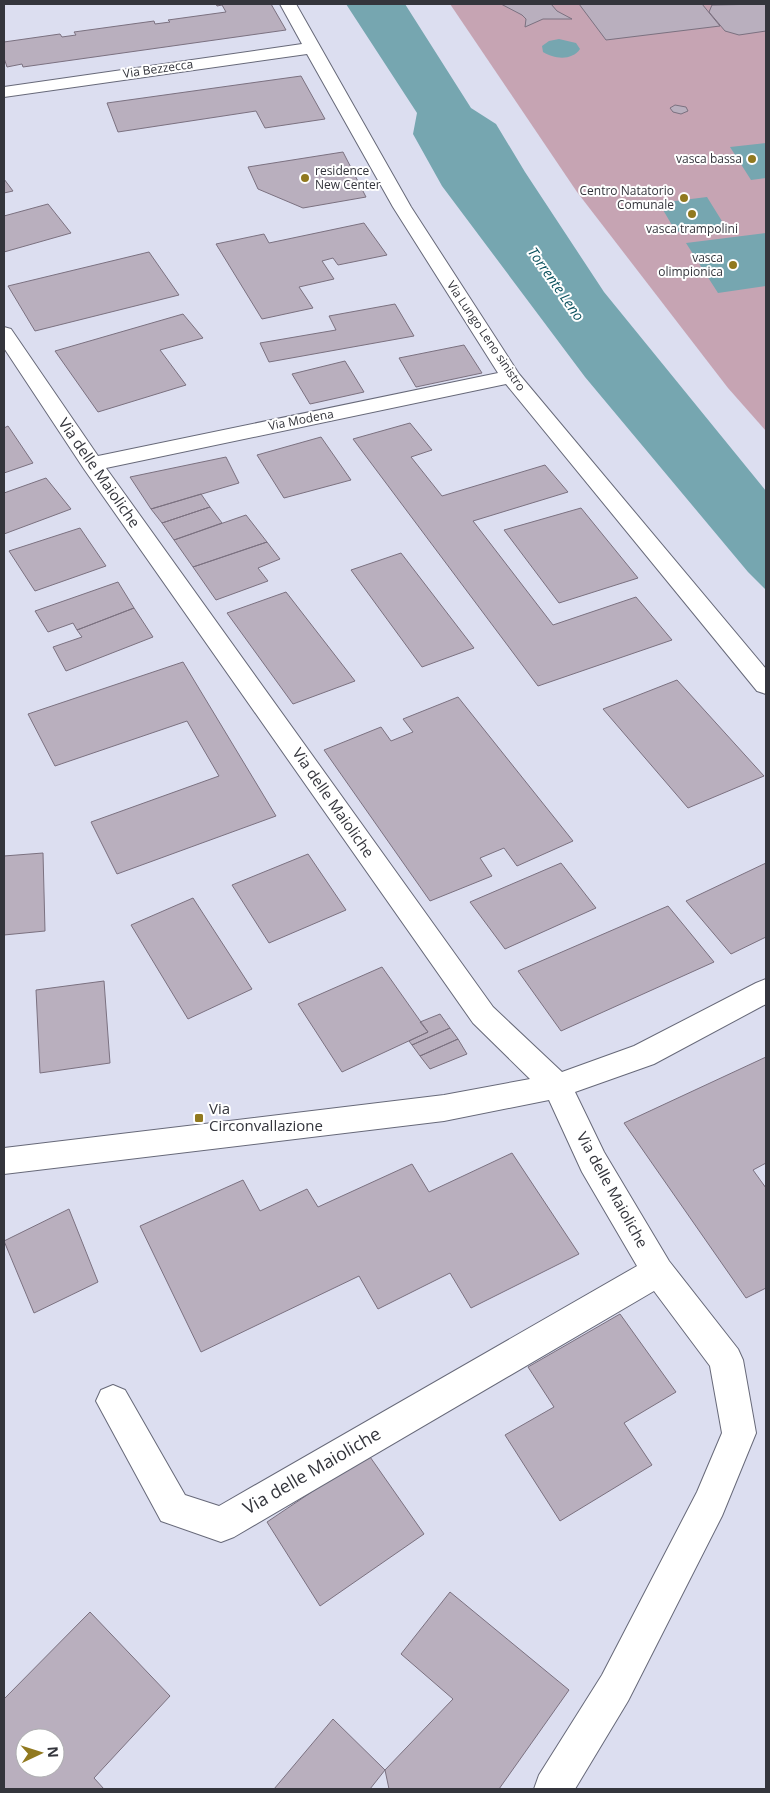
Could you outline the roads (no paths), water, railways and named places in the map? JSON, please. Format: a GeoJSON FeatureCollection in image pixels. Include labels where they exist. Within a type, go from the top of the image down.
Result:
{"type":"FeatureCollection","features":[{"type":"Feature","properties":{"kind":"street","name":"Via Lungo Leno sinistro"},"geometry":{"type":"LineString","coordinates":[[288,4],[402,207],[511,378],[766,685]]}},
{"type":"Feature","properties":{"kind":"street","name":"Via Bezzecca"},"geometry":{"type":"LineString","coordinates":[[4,92],[312,48]]}},
{"type":"Feature","properties":{"kind":"street","name":"Via delle Maioliche"},"geometry":{"type":"LineString","coordinates":[[4,333],[92,464],[483,1015],[557,1086],[593,1162],[658,1272],[726,1360],[739,1433],[710,1504],[616,1688],[553,1789]]}},
{"type":"Feature","properties":{"kind":"street","name":"Via Modena"},"geometry":{"type":"LineString","coordinates":[[92,464],[511,378]]}},
{"type":"Feature","properties":{"kind":"street"},"geometry":{"type":"LineString","coordinates":[[4,1161],[444,1108],[557,1086],[644,1055],[766,991]]}},
{"type":"Feature","properties":{"kind":"street","name":"Via delle Maioliche"},"geometry":{"type":"LineString","coordinates":[[113,1401],[173,1509],[221,1524],[658,1272]]}},
{"type":"Feature","properties":{"kind":"water","name":"Torrente Leno"},"geometry":{"type":"Polygon","coordinates":[[[346,4],[405,4],[471,108],[496,124],[525,172],[604,292],[766,491],[766,590],[748,572],[585,377],[442,186],[413,134],[417,113],[346,4]]]}},
{"type":"Feature","properties":{"kind":"water"},"geometry":{"type":"Polygon","coordinates":[[[559,39],[576,43],[580,49],[572,56],[563,58],[543,52],[542,46],[549,41],[559,39]]]}},
{"type":"Feature","properties":{"kind":"water","name":"vasca bassa"},"geometry":{"type":"Polygon","coordinates":[[[766,143],[766,178],[751,180],[730,147],[766,143]]]}},
{"type":"Feature","properties":{"kind":"water","name":"vasca trampolini"},"geometry":{"type":"Polygon","coordinates":[[[707,197],[725,226],[676,232],[659,203],[707,197]]]}},
{"type":"Feature","properties":{"kind":"water","name":"vasca olimpionica"},"geometry":{"type":"Polygon","coordinates":[[[766,233],[766,286],[718,293],[686,243],[766,233]]]}},
{"type":"Feature","properties":{"kind":"place","name":"vasca bassa"},"geometry":{"type":"Point","coordinates":[752,159]}},
{"type":"Feature","properties":{"kind":"place","name":"residence New Center"},"geometry":{"type":"Point","coordinates":[305,178]}},
{"type":"Feature","properties":{"kind":"place","name":"Centro Natatorio Comunale"},"geometry":{"type":"Point","coordinates":[684,198]}},
{"type":"Feature","properties":{"kind":"place","name":"vasca trampolini"},"geometry":{"type":"Point","coordinates":[692,214]}},
{"type":"Feature","properties":{"kind":"place","name":"vasca olimpionica"},"geometry":{"type":"Point","coordinates":[733,265]}},
{"type":"Feature","properties":{"kind":"place","name":"Via Circonvallazione"},"geometry":{"type":"Point","coordinates":[199,1118]}}]}
